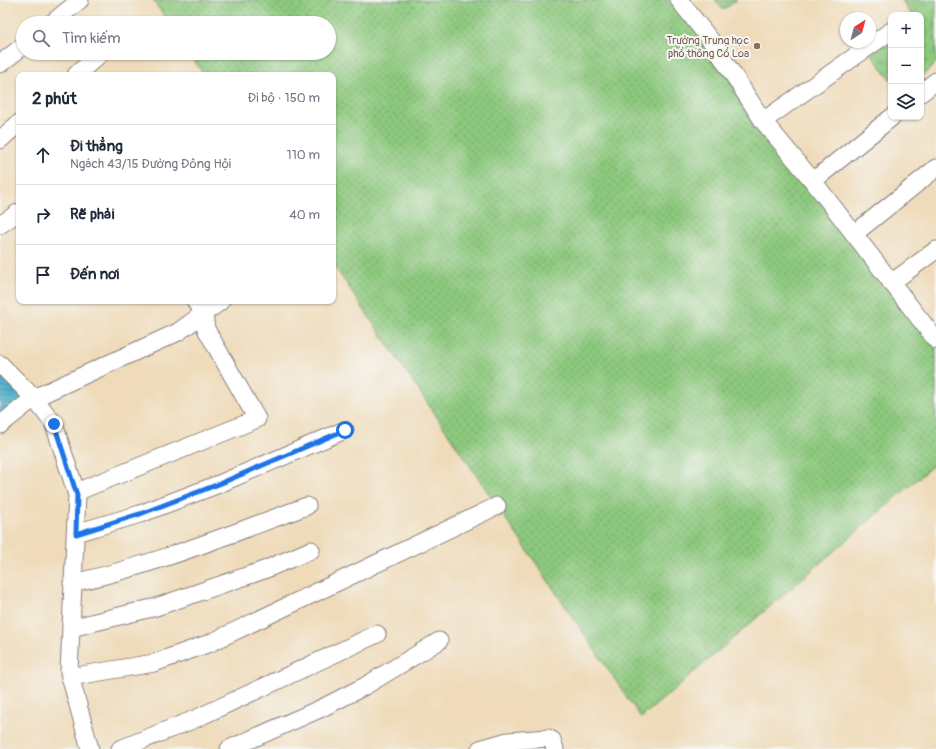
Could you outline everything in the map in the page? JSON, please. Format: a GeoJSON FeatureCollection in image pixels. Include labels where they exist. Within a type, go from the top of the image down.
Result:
{"type":"FeatureCollection","features":[{"type":"Feature","properties":{"kind":"street"},"geometry":{"type":"LineString","coordinates":[[61,16],[80,0]]}},
{"type":"Feature","properties":{"kind":"street"},"geometry":{"type":"LineString","coordinates":[[679,0],[712,42],[763,121],[813,181],[936,340]]}},
{"type":"Feature","properties":{"kind":"street"},"geometry":{"type":"LineString","coordinates":[[763,121],[888,33]]}},
{"type":"Feature","properties":{"kind":"street"},"geometry":{"type":"LineString","coordinates":[[0,64],[16,51]]}},
{"type":"Feature","properties":{"kind":"street"},"geometry":{"type":"LineString","coordinates":[[79,72],[93,60]]}},
{"type":"Feature","properties":{"kind":"street"},"geometry":{"type":"LineString","coordinates":[[924,91],[936,81]]}},
{"type":"Feature","properties":{"kind":"street"},"geometry":{"type":"LineString","coordinates":[[813,181],[888,120]]}},
{"type":"Feature","properties":{"kind":"street"},"geometry":{"type":"LineString","coordinates":[[0,140],[16,126]]}},
{"type":"Feature","properties":{"kind":"street"},"geometry":{"type":"LineString","coordinates":[[854,234],[936,168]]}},
{"type":"Feature","properties":{"kind":"street"},"geometry":{"type":"LineString","coordinates":[[0,226],[16,214]]}},
{"type":"Feature","properties":{"kind":"street"},"geometry":{"type":"LineString","coordinates":[[891,283],[936,250]]}},
{"type":"Feature","properties":{"kind":"street"},"geometry":{"type":"LineString","coordinates":[[0,425],[34,398],[178,332],[200,307],[210,304]]}},
{"type":"Feature","properties":{"kind":"street"},"geometry":{"type":"LineString","coordinates":[[76,492],[256,419],[206,330],[200,307]]}},
{"type":"Feature","properties":{"kind":"street"},"geometry":{"type":"LineString","coordinates":[[0,364],[34,398],[54,424],[76,492],[76,534],[72,583],[70,676],[90,749]]}},
{"type":"Feature","properties":{"kind":"street"},"geometry":{"type":"LineString","coordinates":[[76,534],[140,514],[219,484],[345,430]]}},
{"type":"Feature","properties":{"kind":"street"},"geometry":{"type":"LineString","coordinates":[[72,583],[109,575],[213,541],[307,506]]}},
{"type":"Feature","properties":{"kind":"street"},"geometry":{"type":"LineString","coordinates":[[70,676],[154,663],[210,643],[497,506]]}},
{"type":"Feature","properties":{"kind":"street"},"geometry":{"type":"LineString","coordinates":[[71,628],[156,607],[264,570],[311,550]]}},
{"type":"Feature","properties":{"kind":"street"},"geometry":{"type":"LineString","coordinates":[[120,749],[195,719],[377,634]]}},
{"type":"Feature","properties":{"kind":"street"},"geometry":{"type":"LineString","coordinates":[[229,749],[322,708],[365,686],[439,641]]}},
{"type":"Feature","properties":{"kind":"street"},"geometry":{"type":"LineString","coordinates":[[480,749],[508,741],[548,738],[552,740],[555,749]]}},
{"type":"Feature","properties":{"kind":"green space"},"geometry":{"type":"Polygon","coordinates":[[[153,0],[676,0],[936,338],[936,463],[641,718],[336,268],[336,72],[202,72],[194,60],[336,60],[336,16],[164,16],[153,0]]]}},
{"type":"Feature","properties":{"kind":"green space"},"geometry":{"type":"Polygon","coordinates":[[[715,0],[737,0],[723,10],[715,0]]]}},
{"type":"Feature","properties":{"kind":"green space"},"geometry":{"type":"Polygon","coordinates":[[[902,0],[936,0],[936,63],[924,74],[924,12],[909,12],[902,0]]]}},
{"type":"Feature","properties":{"kind":"green space"},"geometry":{"type":"Polygon","coordinates":[[[888,33],[888,77],[867,48],[876,48],[876,42],[888,33]]]}},
{"type":"Feature","properties":{"kind":"water"},"geometry":{"type":"Polygon","coordinates":[[[0,364],[34,398],[0,425],[0,364]]]}},
{"type":"Feature","properties":{"kind":"place","name":"Trường Trung học phổ thông Cổ Loa"},"geometry":{"type":"Point","coordinates":[757,46]}},
{"type":"Feature","properties":{"kind":"route"},"geometry":{"type":"LineString","coordinates":[[54,424],[77,495],[76,534],[140,514],[219,484],[345,430]]}}]}
